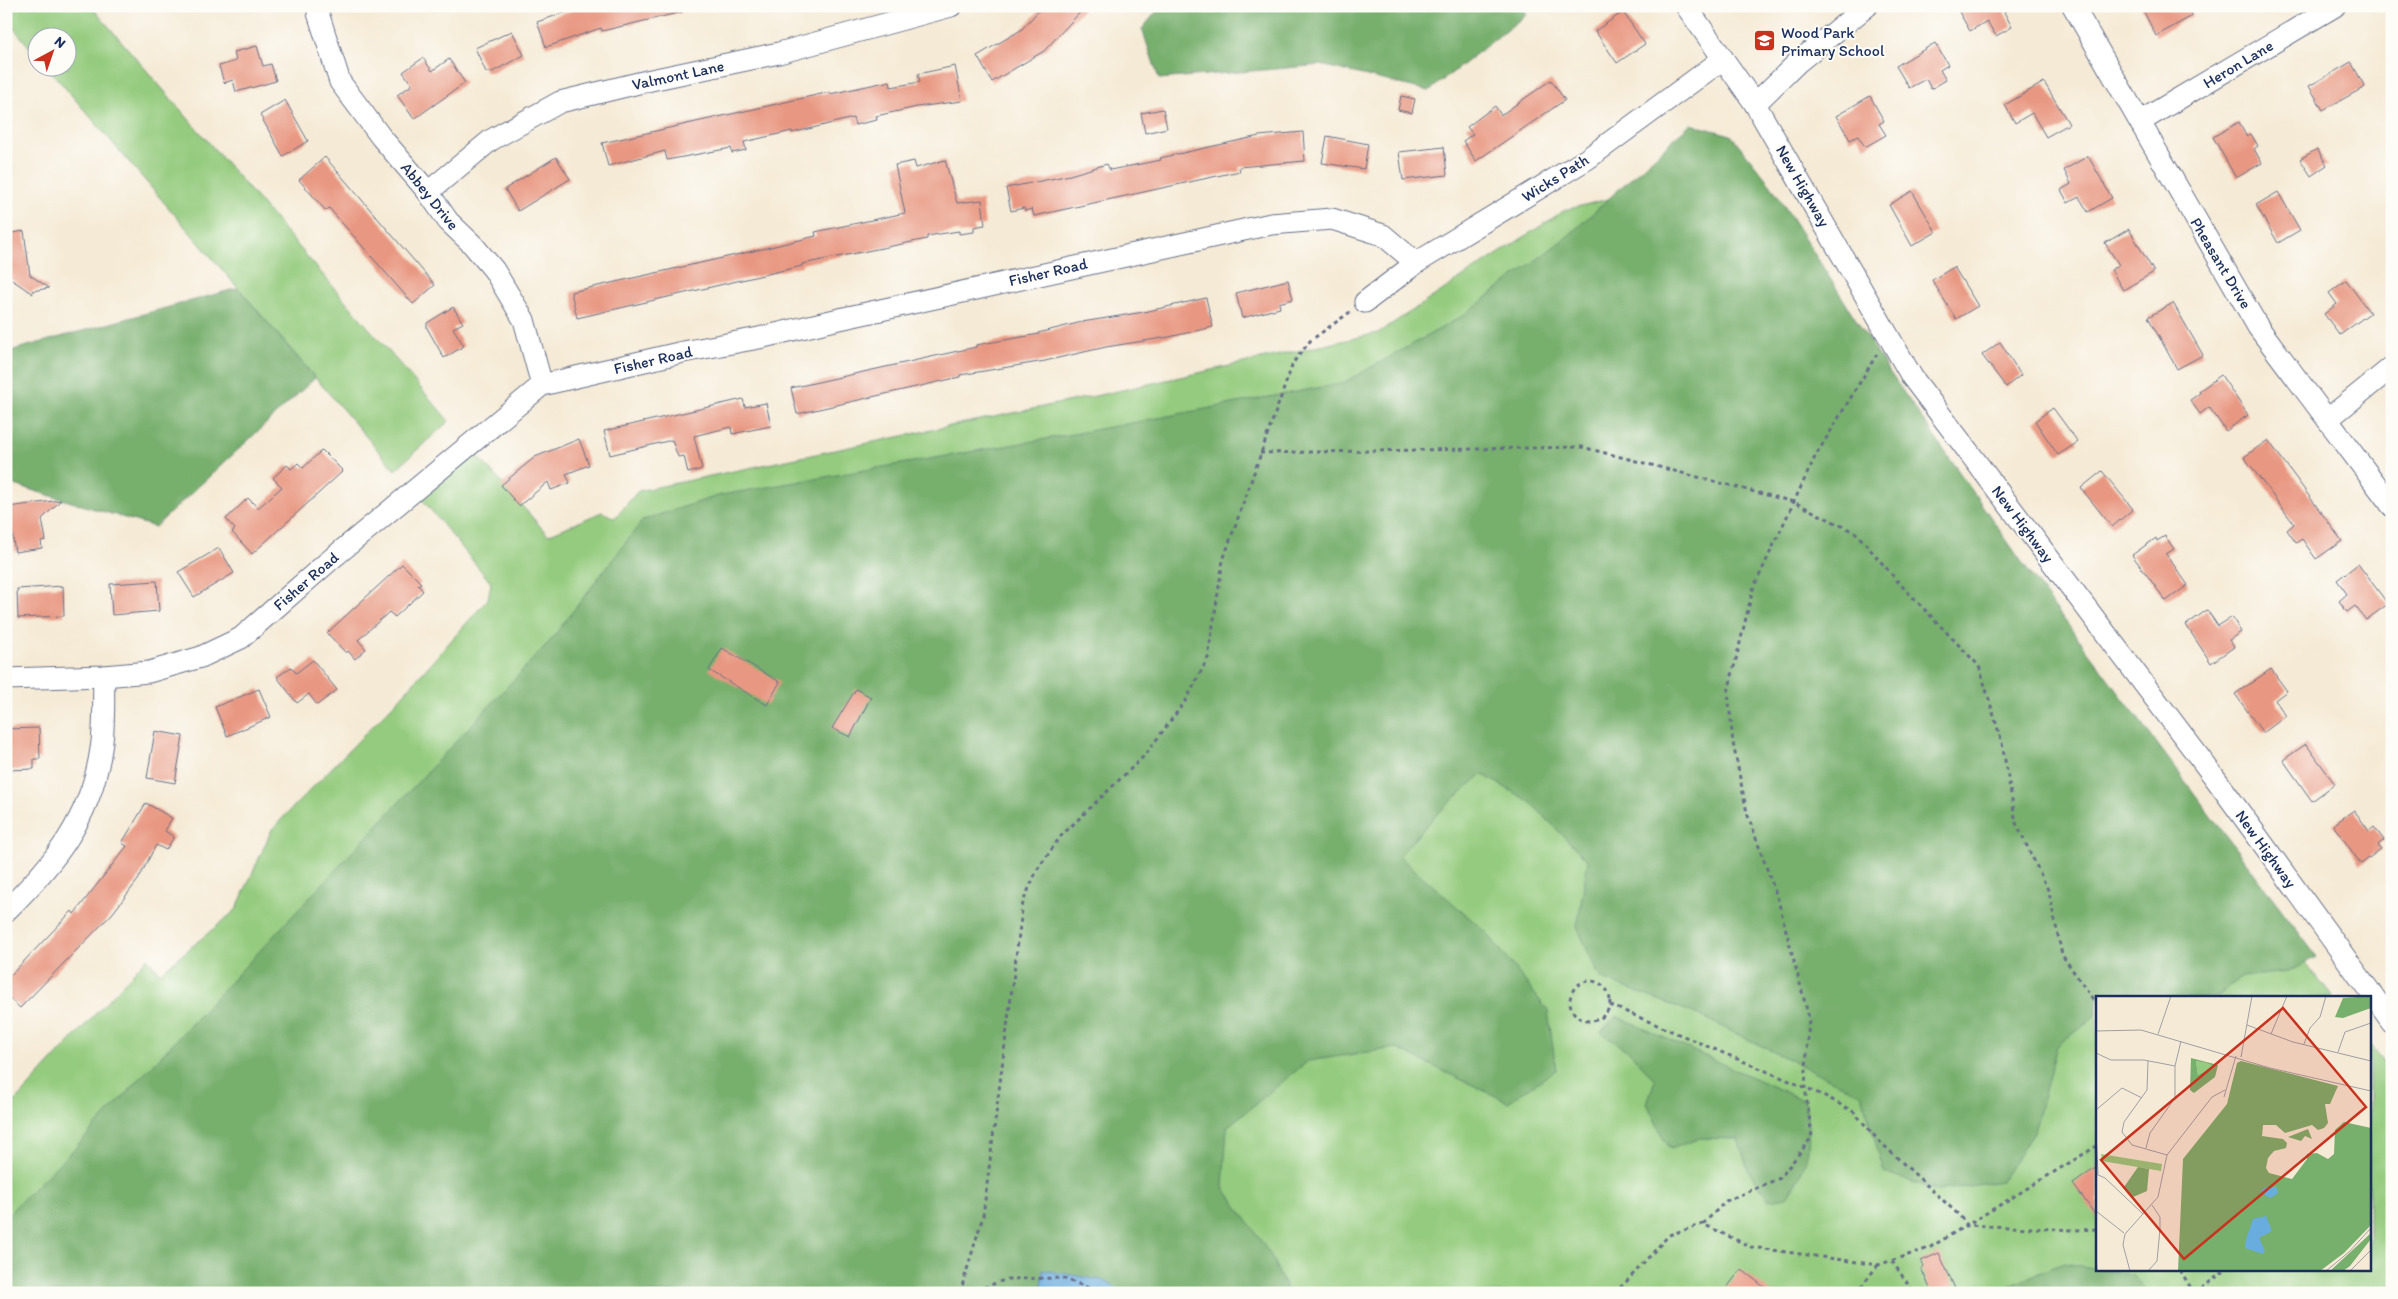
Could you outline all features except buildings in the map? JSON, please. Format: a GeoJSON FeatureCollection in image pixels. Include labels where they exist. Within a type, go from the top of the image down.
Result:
{"type":"FeatureCollection","features":[{"type":"Feature","properties":{"kind":"street","name":"Abbey Drive"},"geometry":{"type":"LineString","coordinates":[[319,6],[318,13],[340,82],[381,137],[428,192],[448,221],[473,245],[494,270],[524,320],[542,385]]}},
{"type":"Feature","properties":{"kind":"street","name":"Valmont Lane"},"geometry":{"type":"LineString","coordinates":[[428,192],[491,140],[560,102],[651,80],[778,53],[951,6]]}},
{"type":"Feature","properties":{"kind":"street","name":"New Highway"},"geometry":{"type":"LineString","coordinates":[[1686,6],[1755,104],[1912,377],[2218,782],[2392,1022]]}},
{"type":"Feature","properties":{"kind":"street"},"geometry":{"type":"LineString","coordinates":[[1755,104],[1798,62],[1867,6]]}},
{"type":"Feature","properties":{"kind":"street","name":"Pheasant Drive"},"geometry":{"type":"LineString","coordinates":[[2073,6],[2258,327],[2392,506]]}},
{"type":"Feature","properties":{"kind":"street","name":"Heron Lane"},"geometry":{"type":"LineString","coordinates":[[2141,121],[2335,6]]}},
{"type":"Feature","properties":{"kind":"street","name":"Wicks Path"},"geometry":{"type":"LineString","coordinates":[[1365,302],[1416,263],[1587,159],[1723,59]]}},
{"type":"Feature","properties":{"kind":"street","name":"Fisher Road"},"geometry":{"type":"LineString","coordinates":[[6,679],[104,676],[158,669],[201,657],[241,638],[329,561],[542,385],[683,352],[759,338],[1271,224],[1332,219],[1383,236],[1416,263]]}},
{"type":"Feature","properties":{"kind":"street"},"geometry":{"type":"LineString","coordinates":[[2328,419],[2392,367]]}},
{"type":"Feature","properties":{"kind":"street"},"geometry":{"type":"LineString","coordinates":[[6,911],[57,857],[82,817],[94,780],[101,748],[104,676]]}},
{"type":"Feature","properties":{"kind":"path"},"geometry":{"type":"LineString","coordinates":[[960,1293],[983,1216],[1023,902],[1038,870],[1061,836],[1145,756],[1186,700],[1208,658],[1223,560],[1293,363],[1310,341],[1365,302]]}},
{"type":"Feature","properties":{"kind":"path"},"geometry":{"type":"LineString","coordinates":[[1614,1293],[1669,1235],[1703,1224],[1726,1201],[1780,1178],[1812,1137],[1804,1087],[1809,1018],[1778,900],[1747,813],[1733,743],[1728,692],[1753,589],[1815,457],[1888,334]]}},
{"type":"Feature","properties":{"kind":"path"},"geometry":{"type":"LineString","coordinates":[[1260,453],[1582,447],[1794,502],[1856,532],[1900,584],[1979,666],[2002,743],[2016,823],[2049,892],[2062,955],[2096,1003]]}},
{"type":"Feature","properties":{"kind":"path"},"geometry":{"type":"LineString","coordinates":[[1587,981],[1593,981],[1608,992],[1610,1005],[1603,1016],[1590,1021],[1578,1017],[1573,1012],[1570,999],[1576,987],[1587,981]]}},
{"type":"Feature","properties":{"kind":"path"},"geometry":{"type":"LineString","coordinates":[[1610,1005],[1825,1096],[1854,1112],[1878,1140],[1967,1225],[2074,1230],[2096,1229]]}},
{"type":"Feature","properties":{"kind":"path"},"geometry":{"type":"LineString","coordinates":[[1703,1224],[1751,1247],[1878,1265],[1929,1248],[2096,1147]]}},
{"type":"Feature","properties":{"kind":"path"},"geometry":{"type":"LineString","coordinates":[[1892,1260],[1914,1293]]}},
{"type":"Feature","properties":{"kind":"path"},"geometry":{"type":"LineString","coordinates":[[1856,1293],[1878,1265]]}},
{"type":"Feature","properties":{"kind":"path"},"geometry":{"type":"LineString","coordinates":[[2181,1272],[2195,1293],[2223,1272]]}},
{"type":"Feature","properties":{"kind":"path"},"geometry":{"type":"LineString","coordinates":[[969,1293],[1007,1279],[1034,1278],[1062,1278],[1103,1293]]}},
{"type":"Feature","properties":{"kind":"green space"},"geometry":{"type":"Polygon","coordinates":[[[6,6],[91,6],[449,421],[395,470],[57,78],[78,78],[78,28],[28,28],[28,45],[6,19],[6,6]]]}},
{"type":"Feature","properties":{"kind":"green space"},"geometry":{"type":"Polygon","coordinates":[[[1161,6],[1521,6],[1527,14],[1429,91],[1321,65],[1159,79],[1142,29],[1161,6]]]}},
{"type":"Feature","properties":{"kind":"green space"},"geometry":{"type":"Polygon","coordinates":[[[1690,124],[1731,135],[1771,185],[1886,367],[2035,581],[2317,957],[2288,972],[2241,977],[2218,996],[2096,996],[2096,1015],[2057,1046],[2034,1132],[2001,1181],[1937,1191],[1884,1172],[1862,1095],[1696,1014],[1600,978],[1577,927],[1588,861],[1530,802],[1482,774],[1436,815],[1399,856],[1488,934],[1548,1011],[1556,1070],[1508,1102],[1395,1048],[1308,1061],[1227,1127],[1223,1186],[1269,1252],[1288,1293],[6,1293],[6,1216],[75,1148],[550,641],[643,520],[721,495],[1057,437],[1343,383],[1461,317],[1568,236],[1690,124]]]}},
{"type":"Feature","properties":{"kind":"green space"},"geometry":{"type":"Polygon","coordinates":[[[1687,179],[2331,996],[2096,996],[2096,1272],[2370,1272],[2370,1044],[2392,1071],[2392,1293],[6,1293],[6,1143],[8,1139],[6,1111],[147,958],[160,973],[236,910],[272,829],[401,697],[488,599],[491,583],[421,498],[475,453],[548,535],[602,512],[615,518],[638,491],[1095,396],[1378,333],[1565,210],[1687,179]]]}},
{"type":"Feature","properties":{"kind":"green space"},"geometry":{"type":"Polygon","coordinates":[[[238,288],[315,378],[155,527],[8,483],[6,352],[238,288]]]}},
{"type":"Feature","properties":{"kind":"green space"},"geometry":{"type":"Polygon","coordinates":[[[1616,1016],[1805,1101],[1809,1140],[1808,1151],[1801,1172],[1787,1197],[1769,1200],[1748,1170],[1738,1139],[1700,1138],[1671,1149],[1663,1138],[1647,1103],[1655,1080],[1630,1052],[1601,1032],[1616,1016]]]}},
{"type":"Feature","properties":{"kind":"green space"},"geometry":{"type":"Polygon","coordinates":[[[2064,1263],[2096,1269],[2096,1272],[2115,1272],[2132,1275],[2149,1293],[2005,1293],[2011,1284],[2064,1263]]]}},
{"type":"Feature","properties":{"kind":"water"},"geometry":{"type":"Polygon","coordinates":[[[1043,1270],[1107,1281],[1123,1293],[1042,1293],[1043,1270]]]}},
{"type":"Feature","properties":{"kind":"place","name":"Wood Park Primary School"},"geometry":{"type":"Point","coordinates":[1765,41]}}]}
